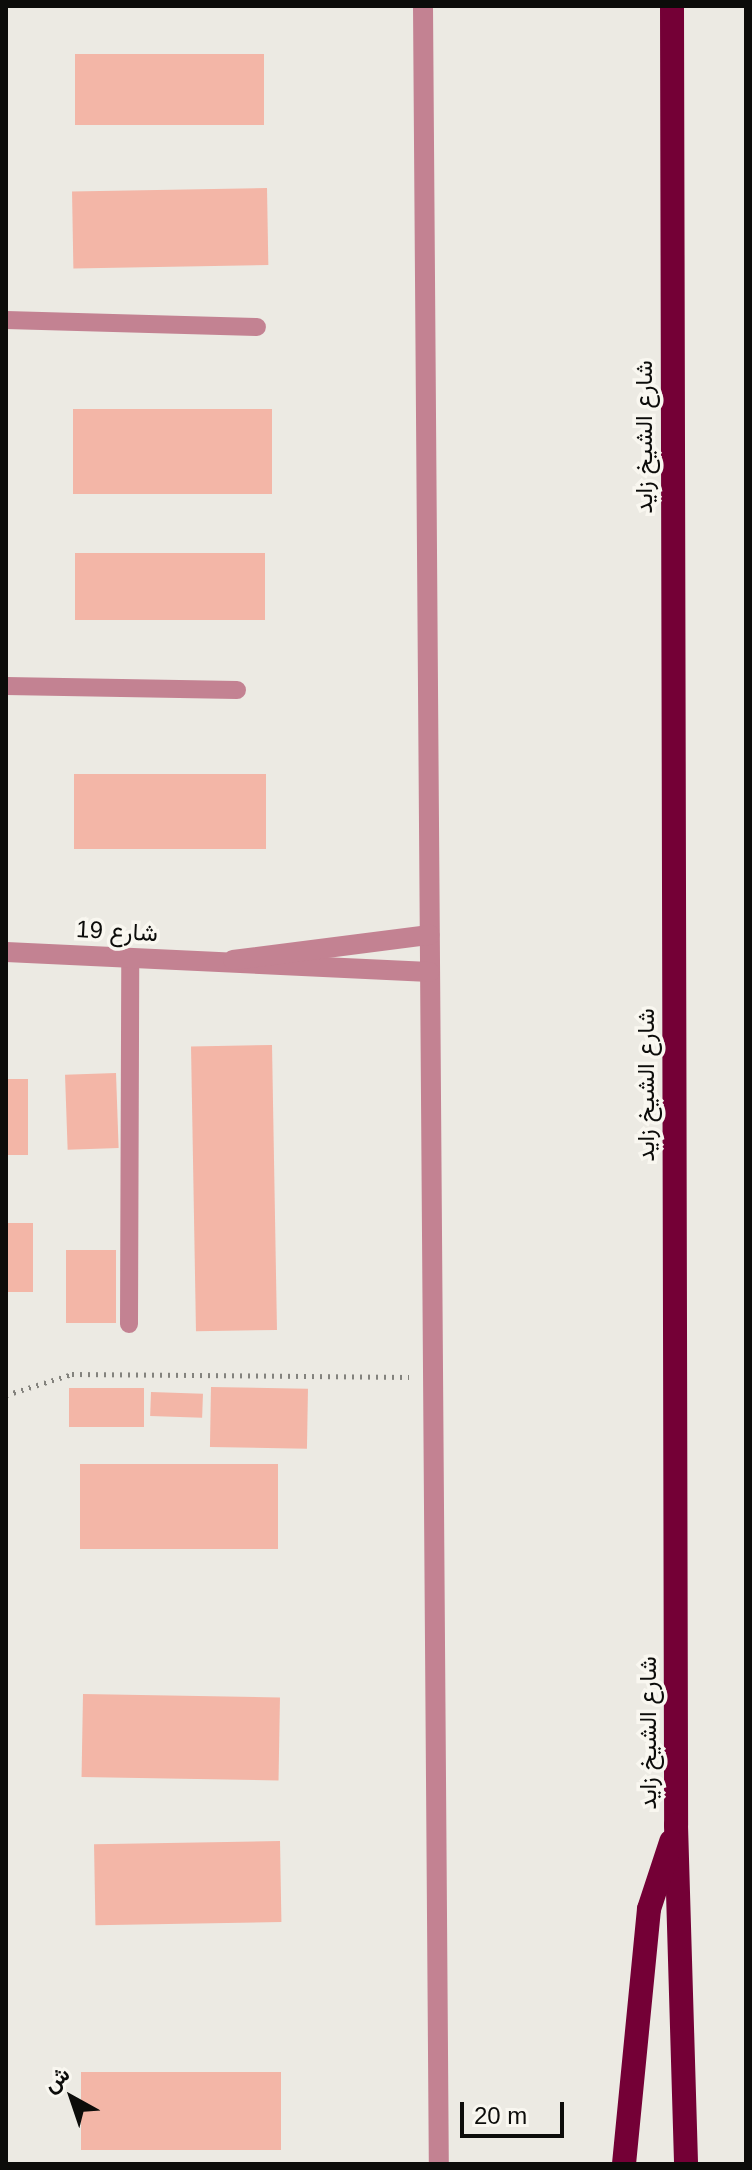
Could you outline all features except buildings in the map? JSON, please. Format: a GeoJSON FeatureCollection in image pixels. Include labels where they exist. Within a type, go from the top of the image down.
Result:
{"type":"FeatureCollection","features":[{"type":"Feature","properties":{"kind":"highway","name":"شارع الشيخ زايد"},"geometry":{"type":"LineString","coordinates":[[672,6],[676,1825],[686,2164]]}},
{"type":"Feature","properties":{"kind":"highway"},"geometry":{"type":"LineString","coordinates":[[624,2164],[649,1909],[676,1825]]}},
{"type":"Feature","properties":{"kind":"street"},"geometry":{"type":"LineString","coordinates":[[423,6],[429,935],[437,1377],[439,2164]]}},
{"type":"Feature","properties":{"kind":"street","name":"شارع 19"},"geometry":{"type":"LineString","coordinates":[[225,962],[429,935]]}},
{"type":"Feature","properties":{"kind":"street","name":"شارع 19"},"geometry":{"type":"LineString","coordinates":[[6,952],[430,972]]}},
{"type":"Feature","properties":{"kind":"lane"},"geometry":{"type":"LineString","coordinates":[[6,320],[257,327]]}},
{"type":"Feature","properties":{"kind":"lane"},"geometry":{"type":"LineString","coordinates":[[6,686],[237,690]]}},
{"type":"Feature","properties":{"kind":"lane"},"geometry":{"type":"LineString","coordinates":[[129,1324],[130,957]]}},
{"type":"Feature","properties":{"kind":"path"},"geometry":{"type":"LineString","coordinates":[[6,1395],[72,1374],[437,1377]]}}]}
